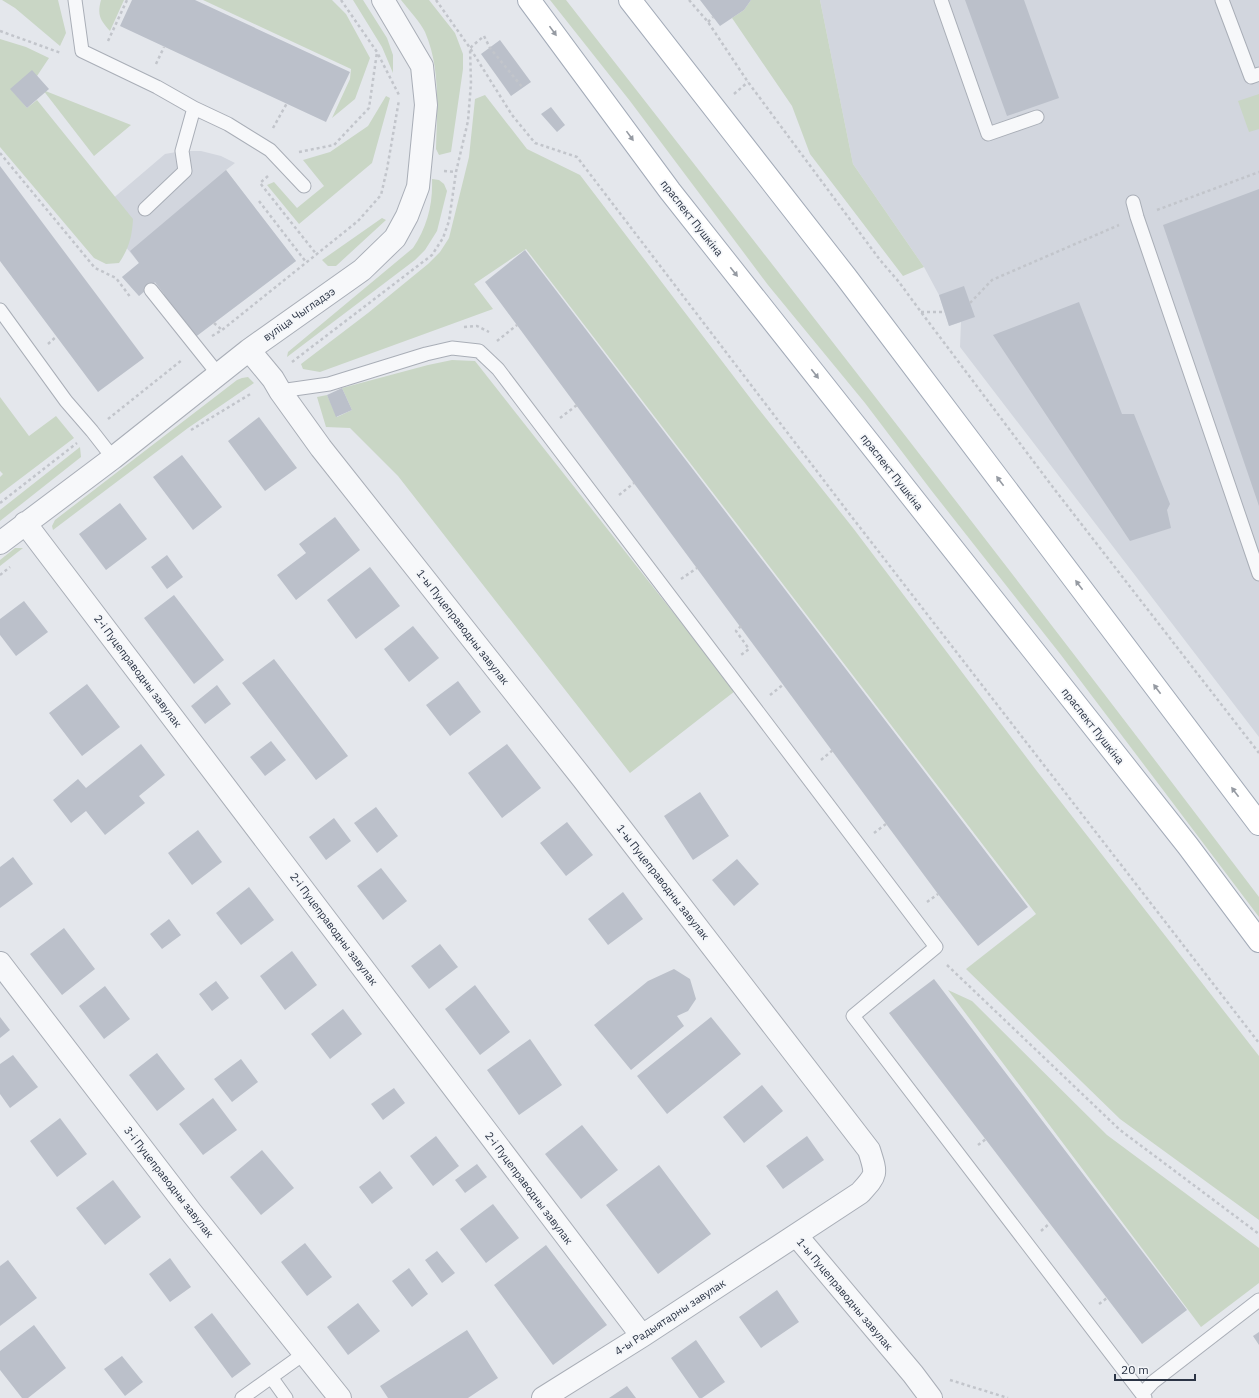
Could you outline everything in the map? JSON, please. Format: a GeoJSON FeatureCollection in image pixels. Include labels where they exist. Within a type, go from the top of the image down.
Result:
{"type":"FeatureCollection","features":[{"type":"Feature","properties":{"kind":"main road","name":"праспект Пушкіна"},"geometry":{"type":"LineString","coordinates":[[529,0],[670,191],[1188,846],[1259,941]]}},
{"type":"Feature","properties":{"kind":"main road"},"geometry":{"type":"LineString","coordinates":[[630,0],[846,277],[1259,824]]}},
{"type":"Feature","properties":{"kind":"street","name":"вуліца Чыгладзэ"},"geometry":{"type":"LineString","coordinates":[[0,543],[113,458],[248,350],[362,270],[395,238],[407,216],[418,187],[426,105],[422,66],[383,0]]}},
{"type":"Feature","properties":{"kind":"street","name":"1-ы Пуцеправодны завулак"},"geometry":{"type":"LineString","coordinates":[[248,350],[273,379],[321,448],[583,778],[869,1150],[875,1168],[873,1179],[860,1193],[796,1235],[913,1374],[931,1398]]}},
{"type":"Feature","properties":{"kind":"street","name":"2-і Пуцеправодны завулак"},"geometry":{"type":"LineString","coordinates":[[25,523],[642,1336]]}},
{"type":"Feature","properties":{"kind":"street","name":"3-і Пуцеправодны завулак"},"geometry":{"type":"LineString","coordinates":[[0,963],[191,1212],[340,1398]]}},
{"type":"Feature","properties":{"kind":"street","name":"4-ы Радыятарны завулак"},"geometry":{"type":"LineString","coordinates":[[543,1398],[642,1336],[796,1235]]}},
{"type":"Feature","properties":{"kind":"lane"},"geometry":{"type":"LineString","coordinates":[[76,0],[82,51],[158,87],[194,108],[228,124],[270,150],[304,186]]}},
{"type":"Feature","properties":{"kind":"lane"},"geometry":{"type":"LineString","coordinates":[[941,0],[988,134],[1037,117]]}},
{"type":"Feature","properties":{"kind":"lane"},"geometry":{"type":"LineString","coordinates":[[1222,0],[1250,77],[1259,74]]}},
{"type":"Feature","properties":{"kind":"lane"},"geometry":{"type":"LineString","coordinates":[[145,209],[185,171],[182,151],[194,108]]}},
{"type":"Feature","properties":{"kind":"lane"},"geometry":{"type":"LineString","coordinates":[[1133,202],[1259,574]]}},
{"type":"Feature","properties":{"kind":"lane"},"geometry":{"type":"LineString","coordinates":[[151,290],[218,374]]}},
{"type":"Feature","properties":{"kind":"lane"},"geometry":{"type":"LineString","coordinates":[[0,310],[66,401],[113,458]]}},
{"type":"Feature","properties":{"kind":"lane"},"geometry":{"type":"LineString","coordinates":[[280,391],[329,384],[426,354],[452,348],[479,351],[498,369],[936,947],[853,1016],[1143,1396],[1153,1382],[1259,1300]]}},
{"type":"Feature","properties":{"kind":"lane"},"geometry":{"type":"LineString","coordinates":[[242,1398],[305,1353]]}},
{"type":"Feature","properties":{"kind":"lane"},"geometry":{"type":"LineString","coordinates":[[271,1377],[286,1398]]}},
{"type":"Feature","properties":{"kind":"path"},"geometry":{"type":"LineString","coordinates":[[107,43],[127,0]]}},
{"type":"Feature","properties":{"kind":"path"},"geometry":{"type":"LineString","coordinates":[[0,503],[209,338],[222,330],[306,262],[317,255],[358,221],[381,195],[387,169],[399,96],[377,52],[341,0]]}},
{"type":"Feature","properties":{"kind":"path"},"geometry":{"type":"LineString","coordinates":[[436,0],[470,48],[512,115],[535,143],[577,157],[848,512],[1259,1043]]}},
{"type":"Feature","properties":{"kind":"path"},"geometry":{"type":"LineString","coordinates":[[689,0],[708,22],[758,94],[880,260],[899,282],[920,312],[1060,496],[1259,753]]}},
{"type":"Feature","properties":{"kind":"path"},"geometry":{"type":"LineString","coordinates":[[708,22],[713,17]]}},
{"type":"Feature","properties":{"kind":"path"},"geometry":{"type":"LineString","coordinates":[[0,31],[59,53],[82,51]]}},
{"type":"Feature","properties":{"kind":"path"},"geometry":{"type":"LineString","coordinates":[[470,48],[484,36],[490,48],[522,88]]}},
{"type":"Feature","properties":{"kind":"path"},"geometry":{"type":"LineString","coordinates":[[155,69],[164,47]]}},
{"type":"Feature","properties":{"kind":"path"},"geometry":{"type":"LineString","coordinates":[[468,121],[471,83],[470,48]]}},
{"type":"Feature","properties":{"kind":"path"},"geometry":{"type":"LineString","coordinates":[[283,164],[300,152],[334,145],[369,108],[377,52]]}},
{"type":"Feature","properties":{"kind":"path"},"geometry":{"type":"LineString","coordinates":[[272,131],[286,103]]}},
{"type":"Feature","properties":{"kind":"path"},"geometry":{"type":"LineString","coordinates":[[0,153],[95,268],[116,278]]}},
{"type":"Feature","properties":{"kind":"path"},"geometry":{"type":"LineString","coordinates":[[970,303],[992,280],[1137,217],[1259,172]]}},
{"type":"Feature","properties":{"kind":"path"},"geometry":{"type":"LineString","coordinates":[[260,182],[317,255]]}},
{"type":"Feature","properties":{"kind":"path"},"geometry":{"type":"LineString","coordinates":[[260,201],[306,262]]}},
{"type":"Feature","properties":{"kind":"path"},"geometry":{"type":"LineString","coordinates":[[920,312],[945,312]]}},
{"type":"Feature","properties":{"kind":"path"},"geometry":{"type":"LineString","coordinates":[[214,322],[222,330]]}},
{"type":"Feature","properties":{"kind":"path"},"geometry":{"type":"LineString","coordinates":[[496,341],[517,325]]}},
{"type":"Feature","properties":{"kind":"path"},"geometry":{"type":"LineString","coordinates":[[463,327],[477,326],[488,330],[501,348]]}},
{"type":"Feature","properties":{"kind":"path"},"geometry":{"type":"LineString","coordinates":[[555,421],[577,405]]}},
{"type":"Feature","properties":{"kind":"path"},"geometry":{"type":"LineString","coordinates":[[614,499],[634,483]]}},
{"type":"Feature","properties":{"kind":"path"},"geometry":{"type":"LineString","coordinates":[[676,583],[697,568]]}},
{"type":"Feature","properties":{"kind":"path"},"geometry":{"type":"LineString","coordinates":[[739,657],[749,649],[736,631],[741,626]]}},
{"type":"Feature","properties":{"kind":"path"},"geometry":{"type":"LineString","coordinates":[[768,696],[784,684]]}},
{"type":"Feature","properties":{"kind":"path"},"geometry":{"type":"LineString","coordinates":[[818,762],[833,750]]}},
{"type":"Feature","properties":{"kind":"path"},"geometry":{"type":"LineString","coordinates":[[945,964],[1120,1130],[1259,1234]]}},
{"type":"Feature","properties":{"kind":"path"},"geometry":{"type":"LineString","coordinates":[[973,1148],[986,1140]]}},
{"type":"Feature","properties":{"kind":"path"},"geometry":{"type":"LineString","coordinates":[[913,1374],[932,1374],[1008,1398]]}},
{"type":"Feature","properties":{"kind":"shaded area"},"geometry":{"type":"Polygon","coordinates":[[[820,0],[1259,0],[1259,737],[960,347],[961,322],[949,326],[939,295],[924,267],[853,164],[820,0]]]}},
{"type":"Feature","properties":{"kind":"shaded area"},"geometry":{"type":"Polygon","coordinates":[[[182,151],[201,151],[221,156],[235,163],[226,170],[296,261],[194,338],[155,283],[139,296],[122,277],[139,263],[97,212],[165,154],[182,151]]]}},
{"type":"Feature","properties":{"kind":"green space"},"geometry":{"type":"Polygon","coordinates":[[[2,0],[58,0],[66,33],[60,46],[15,8],[2,0]]]}},
{"type":"Feature","properties":{"kind":"green space"},"geometry":{"type":"Polygon","coordinates":[[[101,0],[124,0],[110,31],[104,24],[99,14],[101,0]]]}},
{"type":"Feature","properties":{"kind":"green space"},"geometry":{"type":"Polygon","coordinates":[[[203,0],[332,0],[346,14],[370,58],[355,99],[332,118],[350,79],[351,69],[203,0]]]}},
{"type":"Feature","properties":{"kind":"green space"},"geometry":{"type":"Polygon","coordinates":[[[353,0],[363,0],[387,38],[393,55],[393,73],[382,47],[353,0]]]}},
{"type":"Feature","properties":{"kind":"green space"},"geometry":{"type":"Polygon","coordinates":[[[401,0],[429,0],[455,33],[463,54],[463,69],[451,152],[439,155],[436,149],[437,90],[434,60],[423,28],[401,0]]]}},
{"type":"Feature","properties":{"kind":"green space"},"geometry":{"type":"Polygon","coordinates":[[[550,0],[566,0],[914,447],[1259,897],[1259,917],[1061,655],[931,490],[865,403],[768,285],[630,101],[550,0]]]}},
{"type":"Feature","properties":{"kind":"green space"},"geometry":{"type":"Polygon","coordinates":[[[751,0],[820,0],[853,164],[924,267],[903,276],[810,154],[792,106],[732,18],[744,10],[751,0]]]}},
{"type":"Feature","properties":{"kind":"green space"},"geometry":{"type":"Polygon","coordinates":[[[0,39],[26,47],[49,58],[37,76],[11,89],[27,108],[37,100],[133,219],[129,242],[119,263],[106,264],[94,258],[0,147],[0,39]]]}},
{"type":"Feature","properties":{"kind":"green space"},"geometry":{"type":"Polygon","coordinates":[[[43,90],[131,125],[94,156],[43,90]]]}},
{"type":"Feature","properties":{"kind":"green space"},"geometry":{"type":"Polygon","coordinates":[[[1259,94],[1259,129],[1249,132],[1238,101],[1259,94]]]}},
{"type":"Feature","properties":{"kind":"green space"},"geometry":{"type":"Polygon","coordinates":[[[485,95],[527,149],[580,175],[757,407],[853,528],[1036,770],[1259,1056],[1259,1220],[1120,1119],[966,969],[1036,914],[526,249],[474,284],[493,309],[320,372],[303,369],[301,364],[368,313],[428,264],[440,252],[449,238],[469,157],[475,99],[485,95]]]}},
{"type":"Feature","properties":{"kind":"green space"},"geometry":{"type":"Polygon","coordinates":[[[386,96],[390,98],[372,163],[299,224],[267,185],[274,182],[297,208],[324,186],[303,160],[330,152],[368,126],[386,96]]]}},
{"type":"Feature","properties":{"kind":"green space"},"geometry":{"type":"Polygon","coordinates":[[[432,179],[439,180],[444,184],[447,191],[437,231],[425,250],[415,260],[287,357],[288,352],[413,248],[422,232],[428,215],[432,179]]]}},
{"type":"Feature","properties":{"kind":"green space"},"geometry":{"type":"Polygon","coordinates":[[[382,218],[386,220],[336,266],[328,266],[322,260],[382,218]]]}},
{"type":"Feature","properties":{"kind":"green space"},"geometry":{"type":"Polygon","coordinates":[[[452,360],[475,361],[735,691],[630,773],[398,476],[350,428],[326,427],[317,397],[327,395],[337,417],[352,410],[342,388],[452,360]]]}},
{"type":"Feature","properties":{"kind":"green space"},"geometry":{"type":"Polygon","coordinates":[[[248,377],[254,383],[188,428],[53,530],[52,526],[55,520],[237,380],[248,377]]]}},
{"type":"Feature","properties":{"kind":"green space"},"geometry":{"type":"Polygon","coordinates":[[[0,397],[29,436],[56,416],[74,438],[0,494],[0,477],[3,474],[0,471],[0,397]]]}},
{"type":"Feature","properties":{"kind":"green space"},"geometry":{"type":"Polygon","coordinates":[[[80,447],[81,457],[0,521],[0,510],[80,447]]]}},
{"type":"Feature","properties":{"kind":"green space"},"geometry":{"type":"Polygon","coordinates":[[[15,548],[23,548],[0,566],[0,560],[15,548]]]}},
{"type":"Feature","properties":{"kind":"green space"},"geometry":{"type":"Polygon","coordinates":[[[948,990],[972,1001],[1107,1135],[1259,1248],[1259,1283],[1201,1327],[948,990]]]}},
{"type":"Feature","properties":{"kind":"building"},"geometry":{"type":"Polygon","coordinates":[[[132,0],[195,0],[350,72],[326,122],[120,26],[132,0]]]}},
{"type":"Feature","properties":{"kind":"building"},"geometry":{"type":"Polygon","coordinates":[[[700,0],[751,0],[744,10],[720,26],[700,0]]]}},
{"type":"Feature","properties":{"kind":"building"},"geometry":{"type":"Polygon","coordinates":[[[965,0],[1024,0],[1059,98],[1007,116],[965,0]]]}},
{"type":"Feature","properties":{"kind":"building"},"geometry":{"type":"Polygon","coordinates":[[[500,40],[531,82],[511,96],[481,54],[500,40]]]}},
{"type":"Feature","properties":{"kind":"building"},"geometry":{"type":"Polygon","coordinates":[[[32,70],[49,89],[27,108],[10,89],[32,70]]]}},
{"type":"Feature","properties":{"kind":"building"},"geometry":{"type":"Polygon","coordinates":[[[551,107],[565,125],[557,132],[541,114],[551,107]]]}},
{"type":"Feature","properties":{"kind":"building"},"geometry":{"type":"Polygon","coordinates":[[[0,166],[144,358],[98,392],[0,261],[0,166]]]}},
{"type":"Feature","properties":{"kind":"building"},"geometry":{"type":"Polygon","coordinates":[[[226,170],[296,261],[194,338],[162,296],[164,294],[155,282],[139,296],[122,277],[139,263],[130,251],[226,170]]]}},
{"type":"Feature","properties":{"kind":"building"},"geometry":{"type":"Polygon","coordinates":[[[1259,189],[1259,506],[1163,225],[1259,189]]]}},
{"type":"Feature","properties":{"kind":"building"},"geometry":{"type":"Polygon","coordinates":[[[525,250],[1028,907],[978,946],[485,282],[525,250]]]}},
{"type":"Feature","properties":{"kind":"building"},"geometry":{"type":"Polygon","coordinates":[[[964,286],[975,317],[949,326],[939,295],[964,286]]]}},
{"type":"Feature","properties":{"kind":"building"},"geometry":{"type":"Polygon","coordinates":[[[1079,302],[1122,414],[1134,414],[1170,504],[1167,510],[1171,528],[1130,541],[993,335],[1079,302]]]}},
{"type":"Feature","properties":{"kind":"building"},"geometry":{"type":"Polygon","coordinates":[[[342,388],[352,410],[336,417],[327,395],[342,388]]]}},
{"type":"Feature","properties":{"kind":"building"},"geometry":{"type":"Polygon","coordinates":[[[259,417],[297,468],[265,491],[228,441],[259,417]]]}},
{"type":"Feature","properties":{"kind":"building"},"geometry":{"type":"Polygon","coordinates":[[[182,455],[222,507],[193,530],[153,477],[182,455]]]}},
{"type":"Feature","properties":{"kind":"building"},"geometry":{"type":"Polygon","coordinates":[[[120,503],[147,539],[106,570],[79,534],[120,503]]]}},
{"type":"Feature","properties":{"kind":"building"},"geometry":{"type":"Polygon","coordinates":[[[335,517],[360,550],[296,600],[277,575],[306,553],[299,544],[335,517]]]}},
{"type":"Feature","properties":{"kind":"building"},"geometry":{"type":"Polygon","coordinates":[[[167,555],[183,577],[167,589],[151,567],[167,555]]]}},
{"type":"Feature","properties":{"kind":"building"},"geometry":{"type":"Polygon","coordinates":[[[370,567],[400,606],[356,639],[327,600],[370,567]]]}},
{"type":"Feature","properties":{"kind":"building"},"geometry":{"type":"Polygon","coordinates":[[[174,595],[224,660],[194,684],[144,618],[174,595]]]}},
{"type":"Feature","properties":{"kind":"building"},"geometry":{"type":"Polygon","coordinates":[[[24,601],[48,632],[16,656],[0,635],[0,619],[24,601]]]}},
{"type":"Feature","properties":{"kind":"building"},"geometry":{"type":"Polygon","coordinates":[[[413,626],[439,658],[409,682],[384,649],[413,626]]]}},
{"type":"Feature","properties":{"kind":"building"},"geometry":{"type":"Polygon","coordinates":[[[274,659],[348,756],[316,780],[242,683],[274,659]]]}},
{"type":"Feature","properties":{"kind":"building"},"geometry":{"type":"Polygon","coordinates":[[[458,681],[481,712],[450,736],[426,705],[458,681]]]}},
{"type":"Feature","properties":{"kind":"building"},"geometry":{"type":"Polygon","coordinates":[[[87,684],[120,727],[82,756],[49,713],[87,684]]]}},
{"type":"Feature","properties":{"kind":"building"},"geometry":{"type":"Polygon","coordinates":[[[217,685],[231,704],[205,724],[191,706],[217,685]]]}},
{"type":"Feature","properties":{"kind":"building"},"geometry":{"type":"Polygon","coordinates":[[[271,741],[286,760],[265,776],[250,757],[271,741]]]}},
{"type":"Feature","properties":{"kind":"building"},"geometry":{"type":"Polygon","coordinates":[[[141,744],[165,775],[139,796],[145,803],[105,835],[86,811],[71,823],[53,800],[78,779],[86,788],[141,744]]]}},
{"type":"Feature","properties":{"kind":"building"},"geometry":{"type":"Polygon","coordinates":[[[507,744],[541,788],[502,818],[468,773],[507,744]]]}},
{"type":"Feature","properties":{"kind":"building"},"geometry":{"type":"Polygon","coordinates":[[[700,792],[729,836],[693,860],[664,816],[700,792]]]}},
{"type":"Feature","properties":{"kind":"building"},"geometry":{"type":"Polygon","coordinates":[[[376,807],[398,836],[377,853],[354,823],[376,807]]]}},
{"type":"Feature","properties":{"kind":"building"},"geometry":{"type":"Polygon","coordinates":[[[334,818],[351,841],[326,860],[309,837],[334,818]]]}},
{"type":"Feature","properties":{"kind":"building"},"geometry":{"type":"Polygon","coordinates":[[[567,822],[593,855],[566,876],[540,843],[567,822]]]}},
{"type":"Feature","properties":{"kind":"building"},"geometry":{"type":"Polygon","coordinates":[[[198,830],[222,862],[192,885],[168,853],[198,830]]]}},
{"type":"Feature","properties":{"kind":"building"},"geometry":{"type":"Polygon","coordinates":[[[13,857],[33,884],[0,908],[0,867],[13,857]]]}},
{"type":"Feature","properties":{"kind":"building"},"geometry":{"type":"Polygon","coordinates":[[[737,859],[759,884],[734,906],[712,880],[737,859]]]}},
{"type":"Feature","properties":{"kind":"building"},"geometry":{"type":"Polygon","coordinates":[[[381,868],[407,901],[383,920],[357,886],[381,868]]]}},
{"type":"Feature","properties":{"kind":"building"},"geometry":{"type":"Polygon","coordinates":[[[249,887],[274,920],[241,945],[216,913],[249,887]]]}},
{"type":"Feature","properties":{"kind":"building"},"geometry":{"type":"Polygon","coordinates":[[[623,892],[643,919],[608,945],[588,919],[623,892]]]}},
{"type":"Feature","properties":{"kind":"building"},"geometry":{"type":"Polygon","coordinates":[[[169,919],[181,935],[162,949],[150,934],[169,919]]]}},
{"type":"Feature","properties":{"kind":"building"},"geometry":{"type":"Polygon","coordinates":[[[64,928],[95,969],[62,995],[30,954],[64,928]]]}},
{"type":"Feature","properties":{"kind":"building"},"geometry":{"type":"Polygon","coordinates":[[[440,944],[458,967],[429,989],[411,966],[440,944]]]}},
{"type":"Feature","properties":{"kind":"building"},"geometry":{"type":"Polygon","coordinates":[[[292,951],[317,985],[285,1010],[260,976],[292,951]]]}},
{"type":"Feature","properties":{"kind":"building"},"geometry":{"type":"Polygon","coordinates":[[[674,969],[690,979],[696,999],[688,1011],[677,1016],[684,1026],[631,1070],[594,1025],[648,981],[674,969]]]}},
{"type":"Feature","properties":{"kind":"building"},"geometry":{"type":"Polygon","coordinates":[[[934,979],[1187,1310],[1142,1344],[889,1013],[934,979]]]}},
{"type":"Feature","properties":{"kind":"building"},"geometry":{"type":"Polygon","coordinates":[[[216,981],[229,998],[212,1011],[199,994],[216,981]]]}},
{"type":"Feature","properties":{"kind":"building"},"geometry":{"type":"Polygon","coordinates":[[[475,985],[510,1032],[480,1055],[445,1009],[475,985]]]}},
{"type":"Feature","properties":{"kind":"building"},"geometry":{"type":"Polygon","coordinates":[[[105,986],[130,1019],[104,1039],[79,1006],[105,986]]]}},
{"type":"Feature","properties":{"kind":"building"},"geometry":{"type":"Polygon","coordinates":[[[343,1009],[362,1034],[330,1059],[311,1034],[343,1009]]]}},
{"type":"Feature","properties":{"kind":"building"},"geometry":{"type":"Polygon","coordinates":[[[0,1017],[10,1030],[0,1038],[0,1017]]]}},
{"type":"Feature","properties":{"kind":"building"},"geometry":{"type":"Polygon","coordinates":[[[711,1017],[741,1054],[667,1114],[637,1076],[711,1017]]]}},
{"type":"Feature","properties":{"kind":"building"},"geometry":{"type":"Polygon","coordinates":[[[530,1039],[562,1085],[519,1115],[487,1070],[530,1039]]]}},
{"type":"Feature","properties":{"kind":"building"},"geometry":{"type":"Polygon","coordinates":[[[157,1053],[185,1089],[157,1111],[129,1075],[157,1053]]]}},
{"type":"Feature","properties":{"kind":"building"},"geometry":{"type":"Polygon","coordinates":[[[13,1055],[38,1087],[10,1108],[0,1094],[0,1064],[13,1055]]]}},
{"type":"Feature","properties":{"kind":"building"},"geometry":{"type":"Polygon","coordinates":[[[241,1059],[258,1082],[232,1102],[214,1079],[241,1059]]]}},
{"type":"Feature","properties":{"kind":"building"},"geometry":{"type":"Polygon","coordinates":[[[762,1085],[783,1111],[744,1143],[723,1117],[762,1085]]]}},
{"type":"Feature","properties":{"kind":"building"},"geometry":{"type":"Polygon","coordinates":[[[394,1088],[405,1103],[383,1120],[371,1104],[394,1088]]]}},
{"type":"Feature","properties":{"kind":"building"},"geometry":{"type":"Polygon","coordinates":[[[213,1098],[237,1130],[203,1155],[179,1124],[213,1098]]]}},
{"type":"Feature","properties":{"kind":"building"},"geometry":{"type":"Polygon","coordinates":[[[60,1118],[87,1154],[57,1177],[30,1141],[60,1118]]]}},
{"type":"Feature","properties":{"kind":"building"},"geometry":{"type":"Polygon","coordinates":[[[582,1125],[618,1170],[581,1199],[545,1154],[582,1125]]]}},
{"type":"Feature","properties":{"kind":"building"},"geometry":{"type":"Polygon","coordinates":[[[436,1136],[459,1166],[433,1186],[410,1156],[436,1136]]]}},
{"type":"Feature","properties":{"kind":"building"},"geometry":{"type":"Polygon","coordinates":[[[807,1136],[824,1160],[783,1189],[766,1166],[807,1136]]]}},
{"type":"Feature","properties":{"kind":"building"},"geometry":{"type":"Polygon","coordinates":[[[262,1150],[294,1188],[261,1215],[230,1177],[262,1150]]]}},
{"type":"Feature","properties":{"kind":"building"},"geometry":{"type":"Polygon","coordinates":[[[477,1164],[487,1177],[465,1193],[455,1180],[477,1164]]]}},
{"type":"Feature","properties":{"kind":"building"},"geometry":{"type":"Polygon","coordinates":[[[659,1165],[711,1234],[658,1274],[606,1205],[659,1165]]]}},
{"type":"Feature","properties":{"kind":"building"},"geometry":{"type":"Polygon","coordinates":[[[380,1171],[393,1188],[372,1204],[359,1187],[380,1171]]]}},
{"type":"Feature","properties":{"kind":"building"},"geometry":{"type":"Polygon","coordinates":[[[113,1180],[141,1217],[105,1245],[76,1208],[113,1180]]]}},
{"type":"Feature","properties":{"kind":"building"},"geometry":{"type":"Polygon","coordinates":[[[493,1204],[519,1238],[486,1263],[460,1229],[493,1204]]]}},
{"type":"Feature","properties":{"kind":"building"},"geometry":{"type":"Polygon","coordinates":[[[305,1243],[332,1277],[307,1296],[281,1262],[305,1243]]]}},
{"type":"Feature","properties":{"kind":"building"},"geometry":{"type":"Polygon","coordinates":[[[546,1245],[607,1325],[553,1365],[494,1285],[546,1245]]]}},
{"type":"Feature","properties":{"kind":"building"},"geometry":{"type":"Polygon","coordinates":[[[437,1251],[455,1273],[442,1283],[425,1260],[437,1251]]]}},
{"type":"Feature","properties":{"kind":"building"},"geometry":{"type":"Polygon","coordinates":[[[170,1258],[191,1287],[170,1302],[149,1274],[170,1258]]]}},
{"type":"Feature","properties":{"kind":"building"},"geometry":{"type":"Polygon","coordinates":[[[8,1260],[37,1298],[0,1326],[0,1266],[8,1260]]]}},
{"type":"Feature","properties":{"kind":"building"},"geometry":{"type":"Polygon","coordinates":[[[409,1268],[428,1294],[412,1307],[392,1281],[409,1268]]]}},
{"type":"Feature","properties":{"kind":"building"},"geometry":{"type":"Polygon","coordinates":[[[777,1290],[799,1322],[761,1348],[739,1317],[777,1290]]]}},
{"type":"Feature","properties":{"kind":"building"},"geometry":{"type":"Polygon","coordinates":[[[358,1303],[380,1331],[348,1355],[327,1327],[358,1303]]]}},
{"type":"Feature","properties":{"kind":"building"},"geometry":{"type":"Polygon","coordinates":[[[212,1313],[251,1364],[232,1378],[194,1327],[212,1313]]]}},
{"type":"Feature","properties":{"kind":"building"},"geometry":{"type":"Polygon","coordinates":[[[34,1325],[66,1368],[28,1398],[22,1398],[0,1370],[0,1351],[34,1325]]]}},
{"type":"Feature","properties":{"kind":"building"},"geometry":{"type":"Polygon","coordinates":[[[467,1330],[498,1378],[468,1398],[388,1398],[380,1386],[467,1330]]]}},
{"type":"Feature","properties":{"kind":"building"},"geometry":{"type":"Polygon","coordinates":[[[1259,1332],[1259,1345],[1253,1336],[1259,1332]]]}},
{"type":"Feature","properties":{"kind":"building"},"geometry":{"type":"Polygon","coordinates":[[[696,1340],[725,1382],[702,1398],[699,1398],[671,1358],[696,1340]]]}},
{"type":"Feature","properties":{"kind":"building"},"geometry":{"type":"Polygon","coordinates":[[[122,1356],[143,1382],[125,1396],[104,1369],[122,1356]]]}},
{"type":"Feature","properties":{"kind":"building"},"geometry":{"type":"Polygon","coordinates":[[[627,1386],[636,1398],[609,1398],[627,1386]]]}}]}
